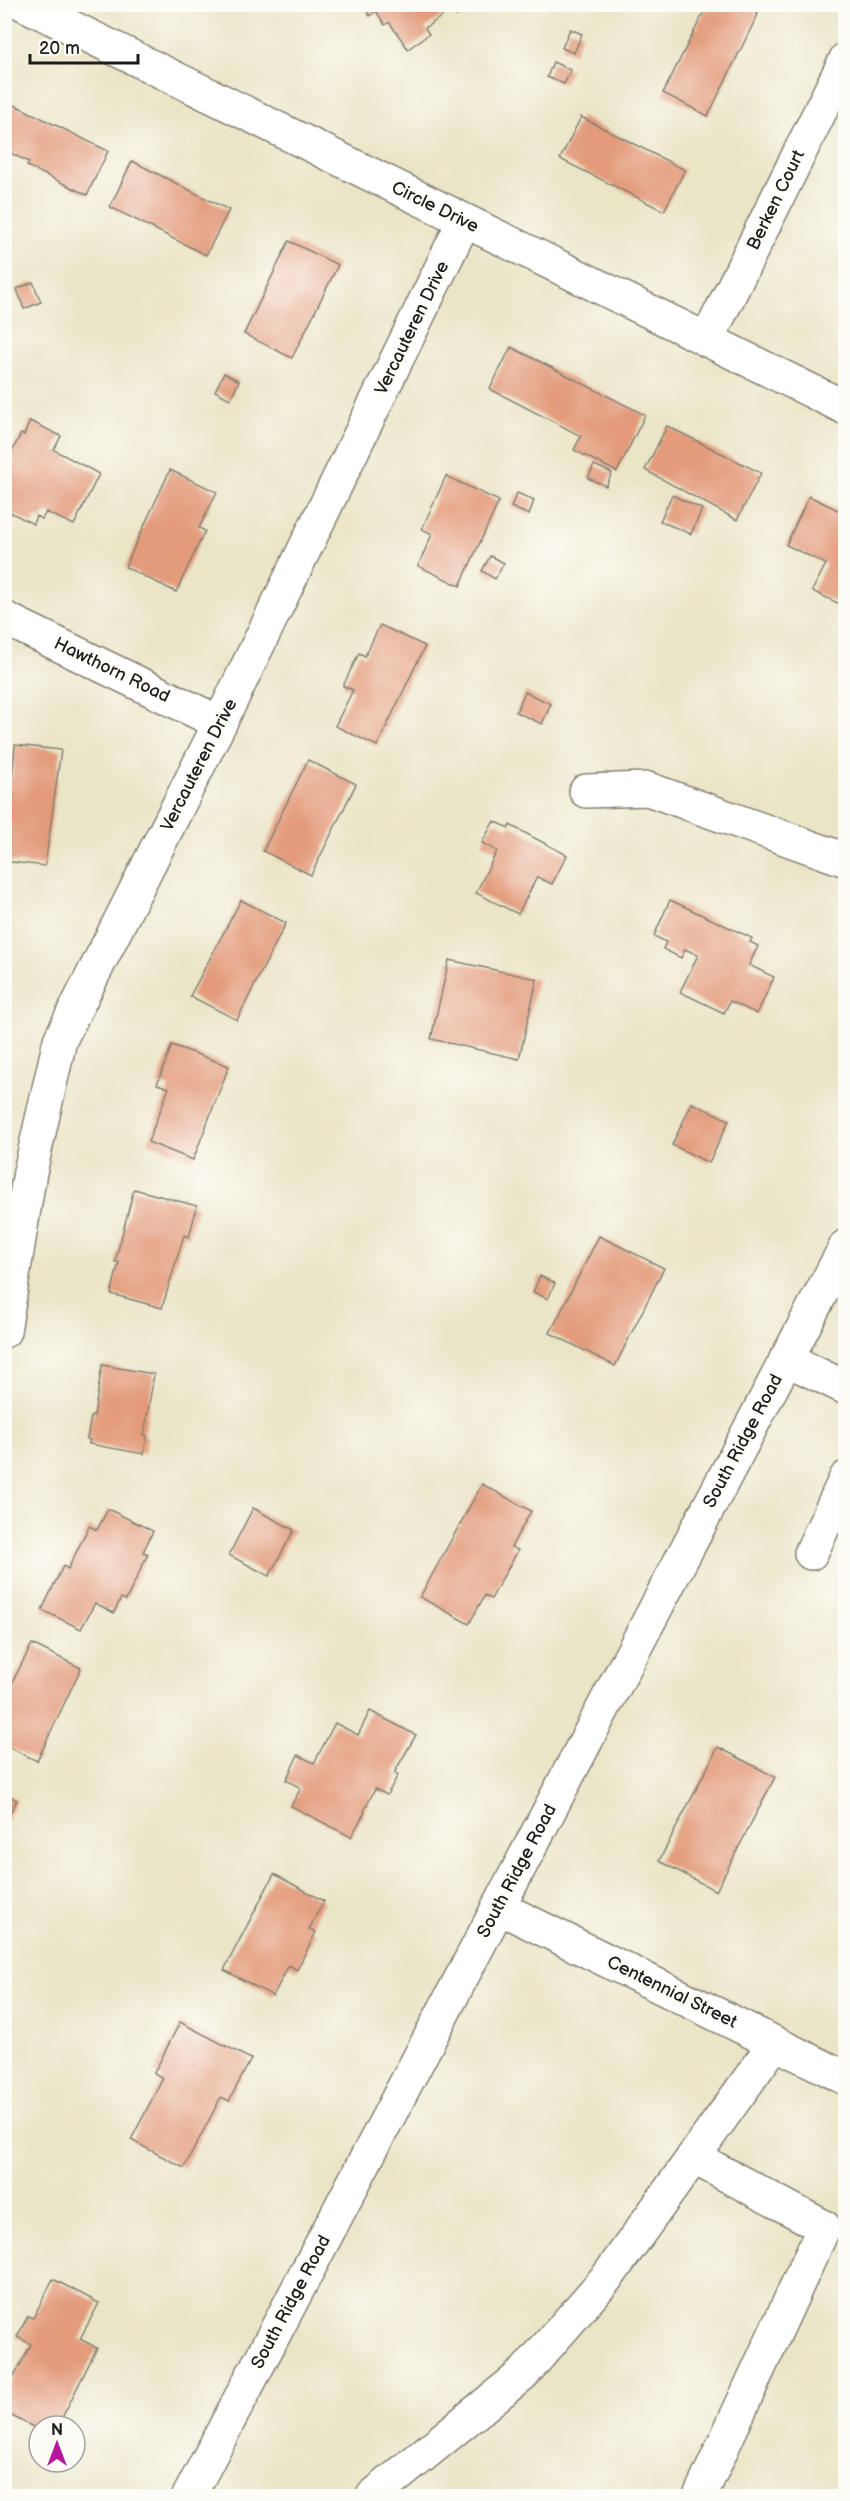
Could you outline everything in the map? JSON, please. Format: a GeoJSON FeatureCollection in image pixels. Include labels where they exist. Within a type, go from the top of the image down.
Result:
{"type":"FeatureCollection","features":[{"type":"Feature","properties":{"kind":"street","name":"Circle Drive"},"geometry":{"type":"LineString","coordinates":[[24,4],[846,408]]}},
{"type":"Feature","properties":{"kind":"street","name":"Berken Court"},"geometry":{"type":"LineString","coordinates":[[707,340],[846,59]]}},
{"type":"Feature","properties":{"kind":"street","name":"Vercauteren Drive"},"geometry":{"type":"LineString","coordinates":[[4,1331],[30,1172],[60,1040],[220,723],[464,221]]}},
{"type":"Feature","properties":{"kind":"street","name":"Hawthorn Road"},"geometry":{"type":"LineString","coordinates":[[4,618],[220,723]]}},
{"type":"Feature","properties":{"kind":"street"},"geometry":{"type":"LineString","coordinates":[[586,791],[648,789],[846,860]]}},
{"type":"Feature","properties":{"kind":"street","name":"South Ridge Road"},"geometry":{"type":"LineString","coordinates":[[189,2496],[846,1246]]}},
{"type":"Feature","properties":{"kind":"street"},"geometry":{"type":"LineString","coordinates":[[786,1359],[846,1389]]}},
{"type":"Feature","properties":{"kind":"street"},"geometry":{"type":"LineString","coordinates":[[811,1553],[846,1478]]}},
{"type":"Feature","properties":{"kind":"street","name":"Centennial Street"},"geometry":{"type":"LineString","coordinates":[[498,1907],[846,2078]]}},
{"type":"Feature","properties":{"kind":"street"},"geometry":{"type":"LineString","coordinates":[[373,2496],[524,2373],[609,2275],[775,2043]]}},
{"type":"Feature","properties":{"kind":"street"},"geometry":{"type":"LineString","coordinates":[[693,2157],[824,2227],[700,2496]]}},
{"type":"Feature","properties":{"kind":"building"},"geometry":{"type":"Polygon","coordinates":[[[362,4],[473,4],[456,16],[451,10],[425,28],[429,34],[408,49],[389,22],[385,25],[376,11],[370,16],[362,4]]]}},
{"type":"Feature","properties":{"kind":"building"},"geometry":{"type":"Polygon","coordinates":[[[708,4],[738,4],[758,14],[708,116],[663,93],[708,4]]]}},
{"type":"Feature","properties":{"kind":"building"},"geometry":{"type":"Polygon","coordinates":[[[570,29],[582,34],[574,53],[562,48],[570,29]]]}},
{"type":"Feature","properties":{"kind":"building"},"geometry":{"type":"Polygon","coordinates":[[[553,62],[571,70],[564,84],[547,77],[553,62]]]}},
{"type":"Feature","properties":{"kind":"building"},"geometry":{"type":"Polygon","coordinates":[[[15,105],[108,151],[87,195],[27,166],[29,162],[4,150],[4,127],[15,105]]]}},
{"type":"Feature","properties":{"kind":"building"},"geometry":{"type":"Polygon","coordinates":[[[581,117],[685,170],[664,211],[560,159],[581,117]]]}},
{"type":"Feature","properties":{"kind":"building"},"geometry":{"type":"Polygon","coordinates":[[[132,161],[229,210],[206,255],[110,207],[132,161]]]}},
{"type":"Feature","properties":{"kind":"building"},"geometry":{"type":"Polygon","coordinates":[[[289,241],[338,265],[292,358],[244,334],[289,241]]]}},
{"type":"Feature","properties":{"kind":"building"},"geometry":{"type":"Polygon","coordinates":[[[33,282],[41,302],[24,309],[17,289],[33,282]]]}},
{"type":"Feature","properties":{"kind":"building"},"geometry":{"type":"Polygon","coordinates":[[[511,347],[645,415],[617,472],[574,450],[581,436],[490,389],[511,347]]]}},
{"type":"Feature","properties":{"kind":"building"},"geometry":{"type":"Polygon","coordinates":[[[224,373],[239,381],[230,399],[215,391],[224,373]]]}},
{"type":"Feature","properties":{"kind":"building"},"geometry":{"type":"Polygon","coordinates":[[[30,421],[61,436],[54,450],[99,474],[74,525],[46,512],[42,519],[36,516],[33,524],[4,509],[4,466],[21,434],[24,435],[30,421]]]}},
{"type":"Feature","properties":{"kind":"building"},"geometry":{"type":"Polygon","coordinates":[[[667,426],[761,473],[737,520],[645,470],[667,426]]]}},
{"type":"Feature","properties":{"kind":"building"},"geometry":{"type":"Polygon","coordinates":[[[594,465],[612,473],[606,486],[588,478],[594,465]]]}},
{"type":"Feature","properties":{"kind":"building"},"geometry":{"type":"Polygon","coordinates":[[[170,470],[217,492],[199,528],[205,531],[176,592],[125,567],[170,470]]]}},
{"type":"Feature","properties":{"kind":"building"},"geometry":{"type":"Polygon","coordinates":[[[446,476],[499,501],[460,586],[418,566],[432,534],[422,529],[446,476]]]}},
{"type":"Feature","properties":{"kind":"building"},"geometry":{"type":"Polygon","coordinates":[[[517,493],[534,500],[529,515],[511,507],[517,493]]]}},
{"type":"Feature","properties":{"kind":"building"},"geometry":{"type":"Polygon","coordinates":[[[672,495],[702,509],[691,534],[660,521],[672,495]]]}},
{"type":"Feature","properties":{"kind":"building"},"geometry":{"type":"Polygon","coordinates":[[[809,496],[846,514],[846,607],[812,591],[826,564],[786,545],[809,496]]]}},
{"type":"Feature","properties":{"kind":"building"},"geometry":{"type":"Polygon","coordinates":[[[490,556],[504,563],[495,579],[482,571],[490,556]]]}},
{"type":"Feature","properties":{"kind":"building"},"geometry":{"type":"Polygon","coordinates":[[[380,625],[425,646],[377,746],[335,726],[353,690],[343,686],[359,653],[365,656],[380,625]]]}},
{"type":"Feature","properties":{"kind":"building"},"geometry":{"type":"Polygon","coordinates":[[[525,692],[551,704],[542,724],[516,712],[525,692]]]}},
{"type":"Feature","properties":{"kind":"building"},"geometry":{"type":"Polygon","coordinates":[[[15,745],[61,750],[45,866],[4,861],[4,779],[12,779],[15,745]]]}},
{"type":"Feature","properties":{"kind":"building"},"geometry":{"type":"Polygon","coordinates":[[[308,760],[356,784],[311,875],[263,851],[308,760]]]}},
{"type":"Feature","properties":{"kind":"building"},"geometry":{"type":"Polygon","coordinates":[[[494,821],[509,828],[510,825],[567,855],[552,884],[537,877],[518,914],[476,893],[497,851],[482,843],[494,821]]]}},
{"type":"Feature","properties":{"kind":"building"},"geometry":{"type":"Polygon","coordinates":[[[241,900],[286,923],[237,1020],[190,996],[241,900]]]}},
{"type":"Feature","properties":{"kind":"building"},"geometry":{"type":"Polygon","coordinates":[[[670,900],[752,938],[750,942],[758,946],[749,965],[774,977],[757,1014],[730,1001],[724,1013],[680,992],[698,955],[685,949],[681,958],[663,949],[666,942],[654,936],[670,900]]]}},
{"type":"Feature","properties":{"kind":"building"},"geometry":{"type":"Polygon","coordinates":[[[449,960],[537,979],[519,1059],[431,1039],[449,960]]]}},
{"type":"Feature","properties":{"kind":"building"},"geometry":{"type":"Polygon","coordinates":[[[172,1045],[229,1066],[193,1160],[148,1142],[169,1088],[157,1084],[172,1045]]]}},
{"type":"Feature","properties":{"kind":"building"},"geometry":{"type":"Polygon","coordinates":[[[692,1103],[729,1120],[709,1163],[672,1145],[692,1103]]]}},
{"type":"Feature","properties":{"kind":"building"},"geometry":{"type":"Polygon","coordinates":[[[134,1189],[197,1206],[189,1237],[184,1235],[162,1308],[111,1294],[119,1262],[115,1262],[134,1189]]]}},
{"type":"Feature","properties":{"kind":"building"},"geometry":{"type":"Polygon","coordinates":[[[599,1236],[664,1268],[615,1366],[550,1333],[599,1236]]]}},
{"type":"Feature","properties":{"kind":"building"},"geometry":{"type":"Polygon","coordinates":[[[540,1276],[555,1283],[548,1299],[533,1292],[540,1276]]]}},
{"type":"Feature","properties":{"kind":"building"},"geometry":{"type":"Polygon","coordinates":[[[102,1365],[154,1374],[144,1435],[147,1436],[144,1454],[89,1444],[90,1440],[87,1439],[91,1416],[94,1416],[102,1365]]]}},
{"type":"Feature","properties":{"kind":"building"},"geometry":{"type":"Polygon","coordinates":[[[482,1484],[531,1511],[511,1547],[518,1550],[491,1599],[485,1595],[469,1624],[420,1597],[482,1484]]]}},
{"type":"Feature","properties":{"kind":"building"},"geometry":{"type":"Polygon","coordinates":[[[253,1508],[294,1530],[269,1576],[229,1555],[253,1508]]]}},
{"type":"Feature","properties":{"kind":"building"},"geometry":{"type":"Polygon","coordinates":[[[108,1509],[153,1531],[143,1552],[148,1554],[126,1600],[121,1598],[114,1613],[95,1603],[81,1629],[42,1610],[63,1566],[68,1569],[89,1526],[97,1530],[108,1509]]]}},
{"type":"Feature","properties":{"kind":"building"},"geometry":{"type":"Polygon","coordinates":[[[32,1644],[81,1668],[37,1761],[4,1745],[4,1698],[32,1644]]]}},
{"type":"Feature","properties":{"kind":"building"},"geometry":{"type":"Polygon","coordinates":[[[370,1711],[416,1735],[394,1773],[398,1775],[387,1795],[375,1789],[351,1837],[291,1806],[301,1788],[286,1780],[298,1755],[314,1763],[335,1723],[358,1735],[370,1711]]]}},
{"type":"Feature","properties":{"kind":"building"},"geometry":{"type":"Polygon","coordinates":[[[718,1747],[775,1777],[716,1891],[659,1861],[718,1747]]]}},
{"type":"Feature","properties":{"kind":"building"},"geometry":{"type":"Polygon","coordinates":[[[4,1793],[17,1800],[4,1824],[4,1793]]]}},
{"type":"Feature","properties":{"kind":"building"},"geometry":{"type":"Polygon","coordinates":[[[274,1874],[324,1901],[309,1929],[316,1932],[297,1970],[289,1965],[273,1996],[224,1970],[274,1874]]]}},
{"type":"Feature","properties":{"kind":"building"},"geometry":{"type":"Polygon","coordinates":[[[180,2022],[251,2059],[229,2101],[221,2097],[184,2168],[131,2140],[163,2078],[154,2073],[180,2022]]]}},
{"type":"Feature","properties":{"kind":"building"},"geometry":{"type":"Polygon","coordinates":[[[53,2279],[99,2303],[80,2339],[97,2348],[64,2414],[27,2414],[27,2424],[4,2412],[4,2396],[31,2344],[17,2337],[28,2316],[33,2318],[53,2279]]]}}]}
